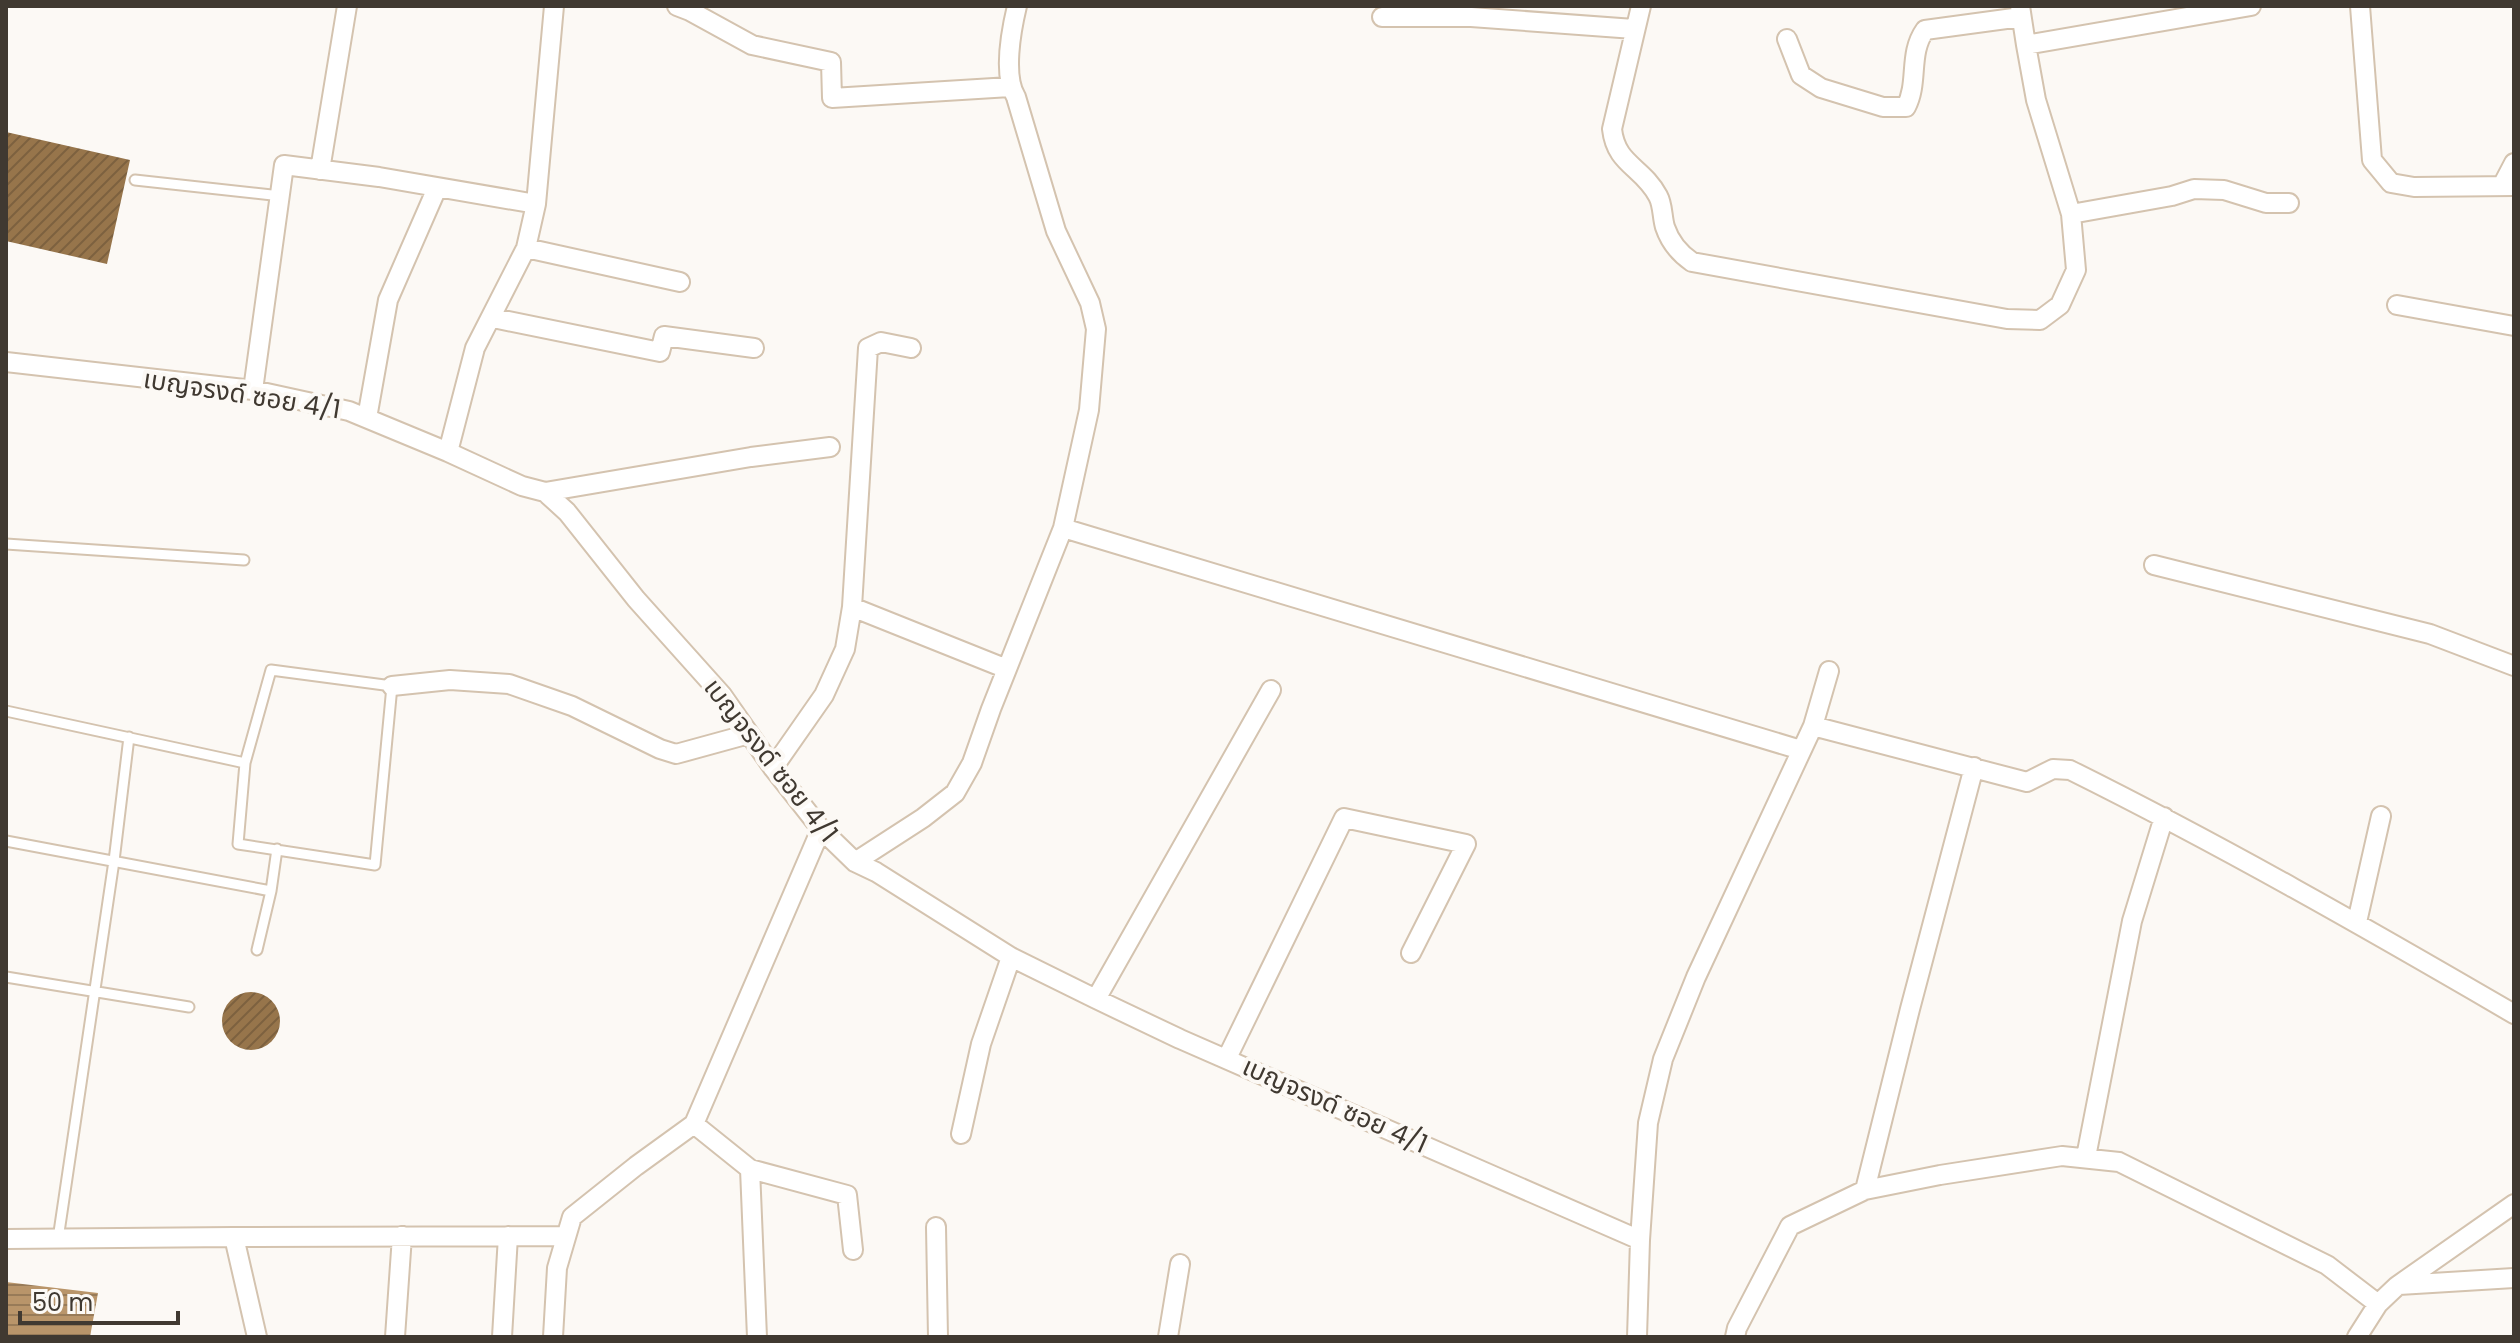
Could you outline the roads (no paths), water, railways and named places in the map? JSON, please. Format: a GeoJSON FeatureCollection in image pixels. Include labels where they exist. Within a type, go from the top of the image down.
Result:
{"type":"FeatureCollection","features":[{"type":"Feature","properties":{"kind":"street"},"geometry":{"type":"LineString","coordinates":[[320,170],[347,6]]}},
{"type":"Feature","properties":{"kind":"street"},"geometry":{"type":"LineString","coordinates":[[448,452],[475,348],[493,318],[526,248],[536,204],[554,6]]}},
{"type":"Feature","properties":{"kind":"street"},"geometry":{"type":"LineString","coordinates":[[855,862],[923,818],[955,793],[972,763],[1063,528],[1089,410],[1096,329],[1090,303],[1056,231],[1016,97],[1010,87],[1011,39],[1017,6]]}},
{"type":"Feature","properties":{"kind":"street"},"geometry":{"type":"LineString","coordinates":[[1641,6],[1612,129],[1614,146],[1628,163],[1644,175],[1660,199],[1666,228],[1679,253],[1692,262],[2007,319],[2040,320],[2060,305],[2076,270],[2071,214],[2036,100],[2021,11],[1925,30],[1915,49],[1914,93],[1906,107],[1883,107],[1821,88],[1801,75],[1787,39]]}},
{"type":"Feature","properties":{"kind":"street"},"geometry":{"type":"LineString","coordinates":[[2026,45],[2199,10],[2251,6]]}},
{"type":"Feature","properties":{"kind":"street"},"geometry":{"type":"LineString","coordinates":[[2360,6],[2372,160],[2391,183],[2414,187],[2508,185],[2514,163]]}},
{"type":"Feature","properties":{"kind":"street"},"geometry":{"type":"LineString","coordinates":[[687,8],[752,45],[831,62],[832,98],[1010,87]]}},
{"type":"Feature","properties":{"kind":"street"},"geometry":{"type":"LineString","coordinates":[[1382,17],[1471,17],[1634,29]]}},
{"type":"Feature","properties":{"kind":"street"},"geometry":{"type":"LineString","coordinates":[[253,390],[284,165],[536,204]]}},
{"type":"Feature","properties":{"kind":"street"},"geometry":{"type":"LineString","coordinates":[[367,418],[388,300],[437,188]]}},
{"type":"Feature","properties":{"kind":"street"},"geometry":{"type":"LineString","coordinates":[[2071,214],[2172,196],[2194,189],[2224,190],[2266,203],[2289,203]]}},
{"type":"Feature","properties":{"kind":"street"},"geometry":{"type":"LineString","coordinates":[[526,248],[680,282]]}},
{"type":"Feature","properties":{"kind":"street"},"geometry":{"type":"LineString","coordinates":[[2397,305],[2514,326]]}},
{"type":"Feature","properties":{"kind":"street"},"geometry":{"type":"LineString","coordinates":[[493,318],[660,352],[664,336],[754,348]]}},
{"type":"Feature","properties":{"kind":"street"},"geometry":{"type":"LineString","coordinates":[[773,768],[824,695],[845,649],[852,607],[868,348],[881,342],[911,348]]}},
{"type":"Feature","properties":{"kind":"street","name":"เบญจรงด์ ซอย 4/1"},"geometry":{"type":"LineString","coordinates":[[6,362],[253,390],[349,411],[522,486],[545,492],[567,512],[636,599],[722,695],[821,829],[855,862],[1011,957],[1096,999],[1180,1039],[1640,1240]]}},
{"type":"Feature","properties":{"kind":"street"},"geometry":{"type":"LineString","coordinates":[[545,492],[751,457],[830,447]]}},
{"type":"Feature","properties":{"kind":"street"},"geometry":{"type":"LineString","coordinates":[[1063,528],[1801,750]]}},
{"type":"Feature","properties":{"kind":"street"},"geometry":{"type":"LineString","coordinates":[[2154,565],[2430,634],[2514,666]]}},
{"type":"Feature","properties":{"kind":"street"},"geometry":{"type":"LineString","coordinates":[[852,607],[1007,669]]}},
{"type":"Feature","properties":{"kind":"street"},"geometry":{"type":"LineString","coordinates":[[1637,1337],[1648,1123],[1663,1059],[1696,977],[1813,726],[1829,671]]}},
{"type":"Feature","properties":{"kind":"street"},"geometry":{"type":"LineString","coordinates":[[392,686],[450,680],[509,684],[572,706],[676,754],[749,734]]}},
{"type":"Feature","properties":{"kind":"street"},"geometry":{"type":"LineString","coordinates":[[1096,999],[1271,690]]}},
{"type":"Feature","properties":{"kind":"street"},"geometry":{"type":"LineString","coordinates":[[1813,726],[2027,782],[2053,769],[2070,770],[2164,817],[2357,922],[2514,1014]]}},
{"type":"Feature","properties":{"kind":"street"},"geometry":{"type":"LineString","coordinates":[[1865,1190],[1974,767]]}},
{"type":"Feature","properties":{"kind":"street"},"geometry":{"type":"LineString","coordinates":[[2357,922],[2381,816]]}},
{"type":"Feature","properties":{"kind":"street"},"geometry":{"type":"LineString","coordinates":[[2086,1157],[2132,921],[2164,817]]}},
{"type":"Feature","properties":{"kind":"street"},"geometry":{"type":"LineString","coordinates":[[1227,1058],[1344,818],[1466,844],[1411,953]]}},
{"type":"Feature","properties":{"kind":"street"},"geometry":{"type":"LineString","coordinates":[[553,1337],[557,1268],[572,1217],[694,1124],[821,829]]}},
{"type":"Feature","properties":{"kind":"street"},"geometry":{"type":"LineString","coordinates":[[961,1134],[981,1044],[1011,957]]}},
{"type":"Feature","properties":{"kind":"street"},"geometry":{"type":"LineString","coordinates":[[694,1124],[750,1169],[847,1195],[853,1250]]}},
{"type":"Feature","properties":{"kind":"street"},"geometry":{"type":"LineString","coordinates":[[1735,1337],[1790,1226],[1865,1190],[2062,1156],[2119,1162],[2327,1265],[2378,1304]]}},
{"type":"Feature","properties":{"kind":"street"},"geometry":{"type":"LineString","coordinates":[[750,1169],[757,1337]]}},
{"type":"Feature","properties":{"kind":"street"},"geometry":{"type":"LineString","coordinates":[[2357,1337],[2378,1304],[2397,1286],[2514,1204]]}},
{"type":"Feature","properties":{"kind":"street"},"geometry":{"type":"LineString","coordinates":[[936,1227],[938,1337]]}},
{"type":"Feature","properties":{"kind":"street"},"geometry":{"type":"LineString","coordinates":[[395,1337],[402,1236]]}},
{"type":"Feature","properties":{"kind":"street"},"geometry":{"type":"LineString","coordinates":[[502,1337],[508,1236]]}},
{"type":"Feature","properties":{"kind":"street"},"geometry":{"type":"LineString","coordinates":[[6,1239],[566,1236]]}},
{"type":"Feature","properties":{"kind":"street"},"geometry":{"type":"LineString","coordinates":[[234,1237],[257,1337]]}},
{"type":"Feature","properties":{"kind":"street"},"geometry":{"type":"LineString","coordinates":[[1168,1337],[1180,1264]]}},
{"type":"Feature","properties":{"kind":"street"},"geometry":{"type":"LineString","coordinates":[[2397,1286],[2514,1278]]}},
{"type":"Feature","properties":{"kind":"lane"},"geometry":{"type":"LineString","coordinates":[[135,180],[281,196]]}},
{"type":"Feature","properties":{"kind":"lane"},"geometry":{"type":"LineString","coordinates":[[6,544],[244,560]]}},
{"type":"Feature","properties":{"kind":"lane"},"geometry":{"type":"LineString","coordinates":[[271,670],[392,686],[375,865],[238,844],[245,763],[271,670]]}},
{"type":"Feature","properties":{"kind":"lane"},"geometry":{"type":"LineString","coordinates":[[6,711],[245,763]]}},
{"type":"Feature","properties":{"kind":"lane"},"geometry":{"type":"LineString","coordinates":[[58,1239],[114,861],[129,737]]}},
{"type":"Feature","properties":{"kind":"lane"},"geometry":{"type":"LineString","coordinates":[[6,841],[271,891]]}},
{"type":"Feature","properties":{"kind":"lane"},"geometry":{"type":"LineString","coordinates":[[257,950],[277,849]]}},
{"type":"Feature","properties":{"kind":"lane"},"geometry":{"type":"LineString","coordinates":[[6,977],[189,1007]]}}]}
